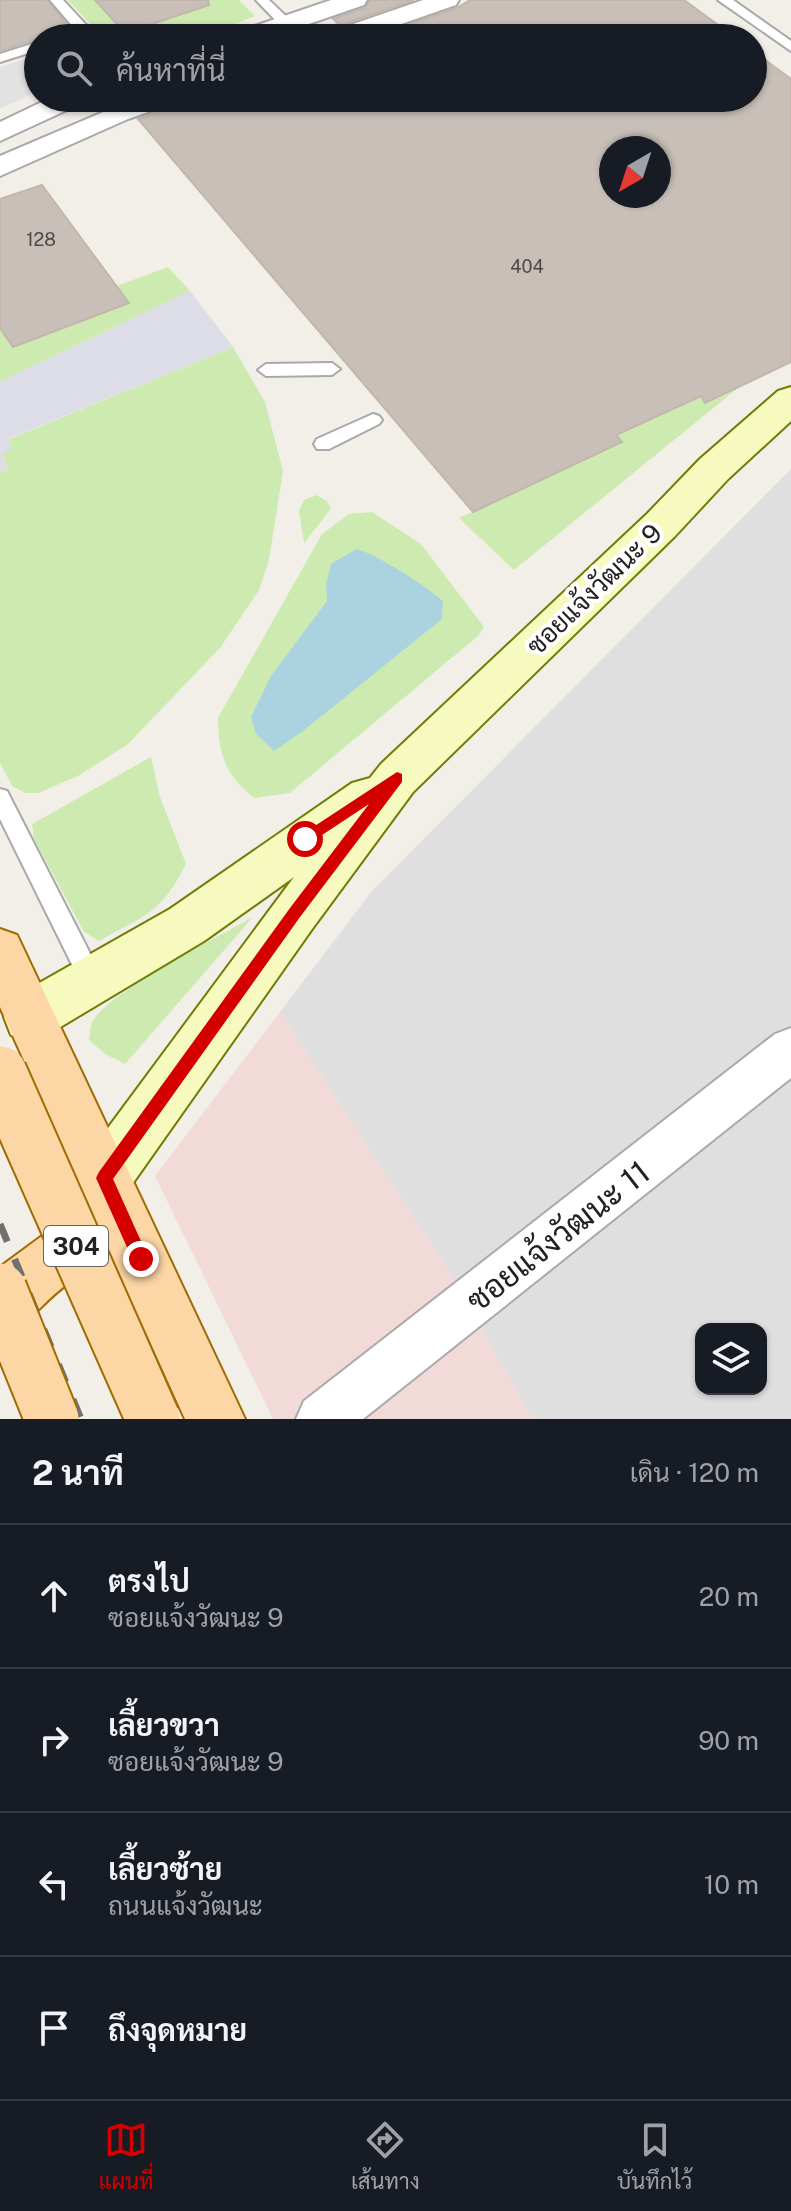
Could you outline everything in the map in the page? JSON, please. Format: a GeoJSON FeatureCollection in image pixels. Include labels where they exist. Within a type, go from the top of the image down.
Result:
{"type":"FeatureCollection","features":[{"type":"Feature","properties":{"kind":"main road","name":"304"},"geometry":{"type":"LineString","coordinates":[[0,952],[15,1025],[104,1178],[215,1419]]}},
{"type":"Feature","properties":{"kind":"main road","name":"304"},"geometry":{"type":"LineString","coordinates":[[0,1073],[153,1419]]}},
{"type":"Feature","properties":{"kind":"main road"},"geometry":{"type":"LineString","coordinates":[[0,1310],[20,1284],[46,1264],[78,1248],[108,1241],[141,1259]]}},
{"type":"Feature","properties":{"kind":"main road"},"geometry":{"type":"LineString","coordinates":[[0,1290],[52,1419]]}},
{"type":"Feature","properties":{"kind":"street"},"geometry":{"type":"LineString","coordinates":[[283,24],[355,0]]}},
{"type":"Feature","properties":{"kind":"street"},"geometry":{"type":"LineString","coordinates":[[377,24],[447,0]]}},
{"type":"Feature","properties":{"kind":"street"},"geometry":{"type":"LineString","coordinates":[[0,133],[42,112]]}},
{"type":"Feature","properties":{"kind":"street"},"geometry":{"type":"LineString","coordinates":[[0,167],[51,142],[94,112]]}},
{"type":"Feature","properties":{"kind":"street"},"geometry":{"type":"LineString","coordinates":[[27,119],[51,142]]}},
{"type":"Feature","properties":{"kind":"street","name":"ซอยแจ้งวัฒนะ 9"},"geometry":{"type":"LineString","coordinates":[[104,1178],[295,913],[397,778],[661,525],[714,469],[791,400]]}},
{"type":"Feature","properties":{"kind":"street","name":"ซอยแจ้งวัฒนะ 9"},"geometry":{"type":"LineString","coordinates":[[15,1025],[187,925],[305,839],[397,778]]}},
{"type":"Feature","properties":{"kind":"street","name":"ซอยแจ้งวัฒนะ 11"},"geometry":{"type":"LineString","coordinates":[[322,1419],[791,1050]]}},
{"type":"Feature","properties":{"kind":"lane"},"geometry":{"type":"LineString","coordinates":[[56,0],[77,24]]}},
{"type":"Feature","properties":{"kind":"lane"},"geometry":{"type":"LineString","coordinates":[[262,0],[286,23]]}},
{"type":"Feature","properties":{"kind":"lane"},"geometry":{"type":"LineString","coordinates":[[724,0],[758,24]]}},
{"type":"Feature","properties":{"kind":"lane"},"geometry":{"type":"LineString","coordinates":[[767,30],[791,47]]}},
{"type":"Feature","properties":{"kind":"lane"},"geometry":{"type":"LineString","coordinates":[[0,58],[24,50]]}},
{"type":"Feature","properties":{"kind":"lane"},"geometry":{"type":"LineString","coordinates":[[266,370],[332,369]]}},
{"type":"Feature","properties":{"kind":"lane"},"geometry":{"type":"LineString","coordinates":[[323,444],[373,420]]}},
{"type":"Feature","properties":{"kind":"lane"},"geometry":{"type":"LineString","coordinates":[[0,798],[92,981]]}},
{"type":"Feature","properties":{"kind":"shaded area"},"geometry":{"type":"Polygon","coordinates":[[[24,59],[24,98],[0,109],[0,67],[24,59]]]}},
{"type":"Feature","properties":{"kind":"shaded area"},"geometry":{"type":"Polygon","coordinates":[[[190,291],[233,347],[8,439],[13,449],[2,453],[8,469],[0,471],[0,382],[190,291]]]}},
{"type":"Feature","properties":{"kind":"shaded area"},"geometry":{"type":"Polygon","coordinates":[[[791,469],[791,1419],[532,1419],[453,1278],[280,1012],[372,891],[791,469]]]}},
{"type":"Feature","properties":{"kind":"shaded area"},"geometry":{"type":"Polygon","coordinates":[[[280,1012],[453,1278],[532,1419],[273,1419],[155,1176],[280,1012]]]}},
{"type":"Feature","properties":{"kind":"green space"},"geometry":{"type":"Polygon","coordinates":[[[68,0],[239,0],[255,16],[235,24],[90,24],[68,0]]]}},
{"type":"Feature","properties":{"kind":"green space"},"geometry":{"type":"Polygon","coordinates":[[[168,267],[190,291],[0,382],[0,306],[14,324],[168,267]]]}},
{"type":"Feature","properties":{"kind":"green space"},"geometry":{"type":"Polygon","coordinates":[[[233,347],[265,402],[283,471],[269,560],[259,590],[220,648],[127,745],[78,776],[38,793],[25,793],[12,786],[0,763],[0,471],[8,469],[2,453],[7,440],[233,347]]]}},
{"type":"Feature","properties":{"kind":"green space"},"geometry":{"type":"Polygon","coordinates":[[[743,384],[514,570],[459,518],[622,442],[616,435],[701,396],[706,402],[743,384]]]}},
{"type":"Feature","properties":{"kind":"green space"},"geometry":{"type":"Polygon","coordinates":[[[316,495],[327,501],[331,509],[304,543],[299,511],[304,500],[316,495]]]}},
{"type":"Feature","properties":{"kind":"green space"},"geometry":{"type":"Polygon","coordinates":[[[372,512],[421,544],[484,627],[478,636],[290,793],[254,798],[225,763],[218,718],[322,534],[349,514],[372,512]]]}},
{"type":"Feature","properties":{"kind":"green space"},"geometry":{"type":"Polygon","coordinates":[[[151,757],[160,797],[186,864],[168,893],[150,912],[99,941],[84,932],[34,839],[32,824],[151,757]]]}},
{"type":"Feature","properties":{"kind":"green space"},"geometry":{"type":"Polygon","coordinates":[[[253,917],[125,1064],[105,1054],[89,1040],[92,1022],[119,996],[253,917]]]}},
{"type":"Feature","properties":{"kind":"water"},"geometry":{"type":"Polygon","coordinates":[[[356,549],[388,564],[436,595],[443,601],[442,619],[274,751],[256,734],[251,717],[271,676],[327,601],[326,584],[331,564],[356,549]]]}},
{"type":"Feature","properties":{"kind":"building"},"geometry":{"type":"Polygon","coordinates":[[[0,0],[47,0],[67,24],[24,24],[24,43],[0,51],[0,0]]]}},
{"type":"Feature","properties":{"kind":"building"},"geometry":{"type":"Polygon","coordinates":[[[95,0],[208,0],[209,5],[152,24],[117,24],[95,0]]]}},
{"type":"Feature","properties":{"kind":"building"},"geometry":{"type":"Polygon","coordinates":[[[370,0],[414,0],[343,24],[333,19],[365,8],[370,0]]]}},
{"type":"Feature","properties":{"kind":"building"},"geometry":{"type":"Polygon","coordinates":[[[470,0],[684,0],[717,24],[411,24],[457,8],[470,0]]]}},
{"type":"Feature","properties":{"kind":"building"},"geometry":{"type":"Polygon","coordinates":[[[767,61],[791,79],[791,362],[705,403],[701,396],[616,435],[622,442],[473,512],[138,119],[158,112],[767,112],[767,61]]]}},
{"type":"Feature","properties":{"kind":"building"},"geometry":{"type":"Polygon","coordinates":[[[42,185],[129,303],[13,347],[0,328],[0,199],[42,185]]]}},
{"type":"Feature","properties":{"kind":"railway"},"geometry":{"type":"LineString","coordinates":[[0,1224],[81,1419]]}},
{"type":"Feature","properties":{"kind":"route"},"geometry":{"type":"LineString","coordinates":[[141,1259],[104,1178],[295,913],[397,778],[305,839]]}}]}
